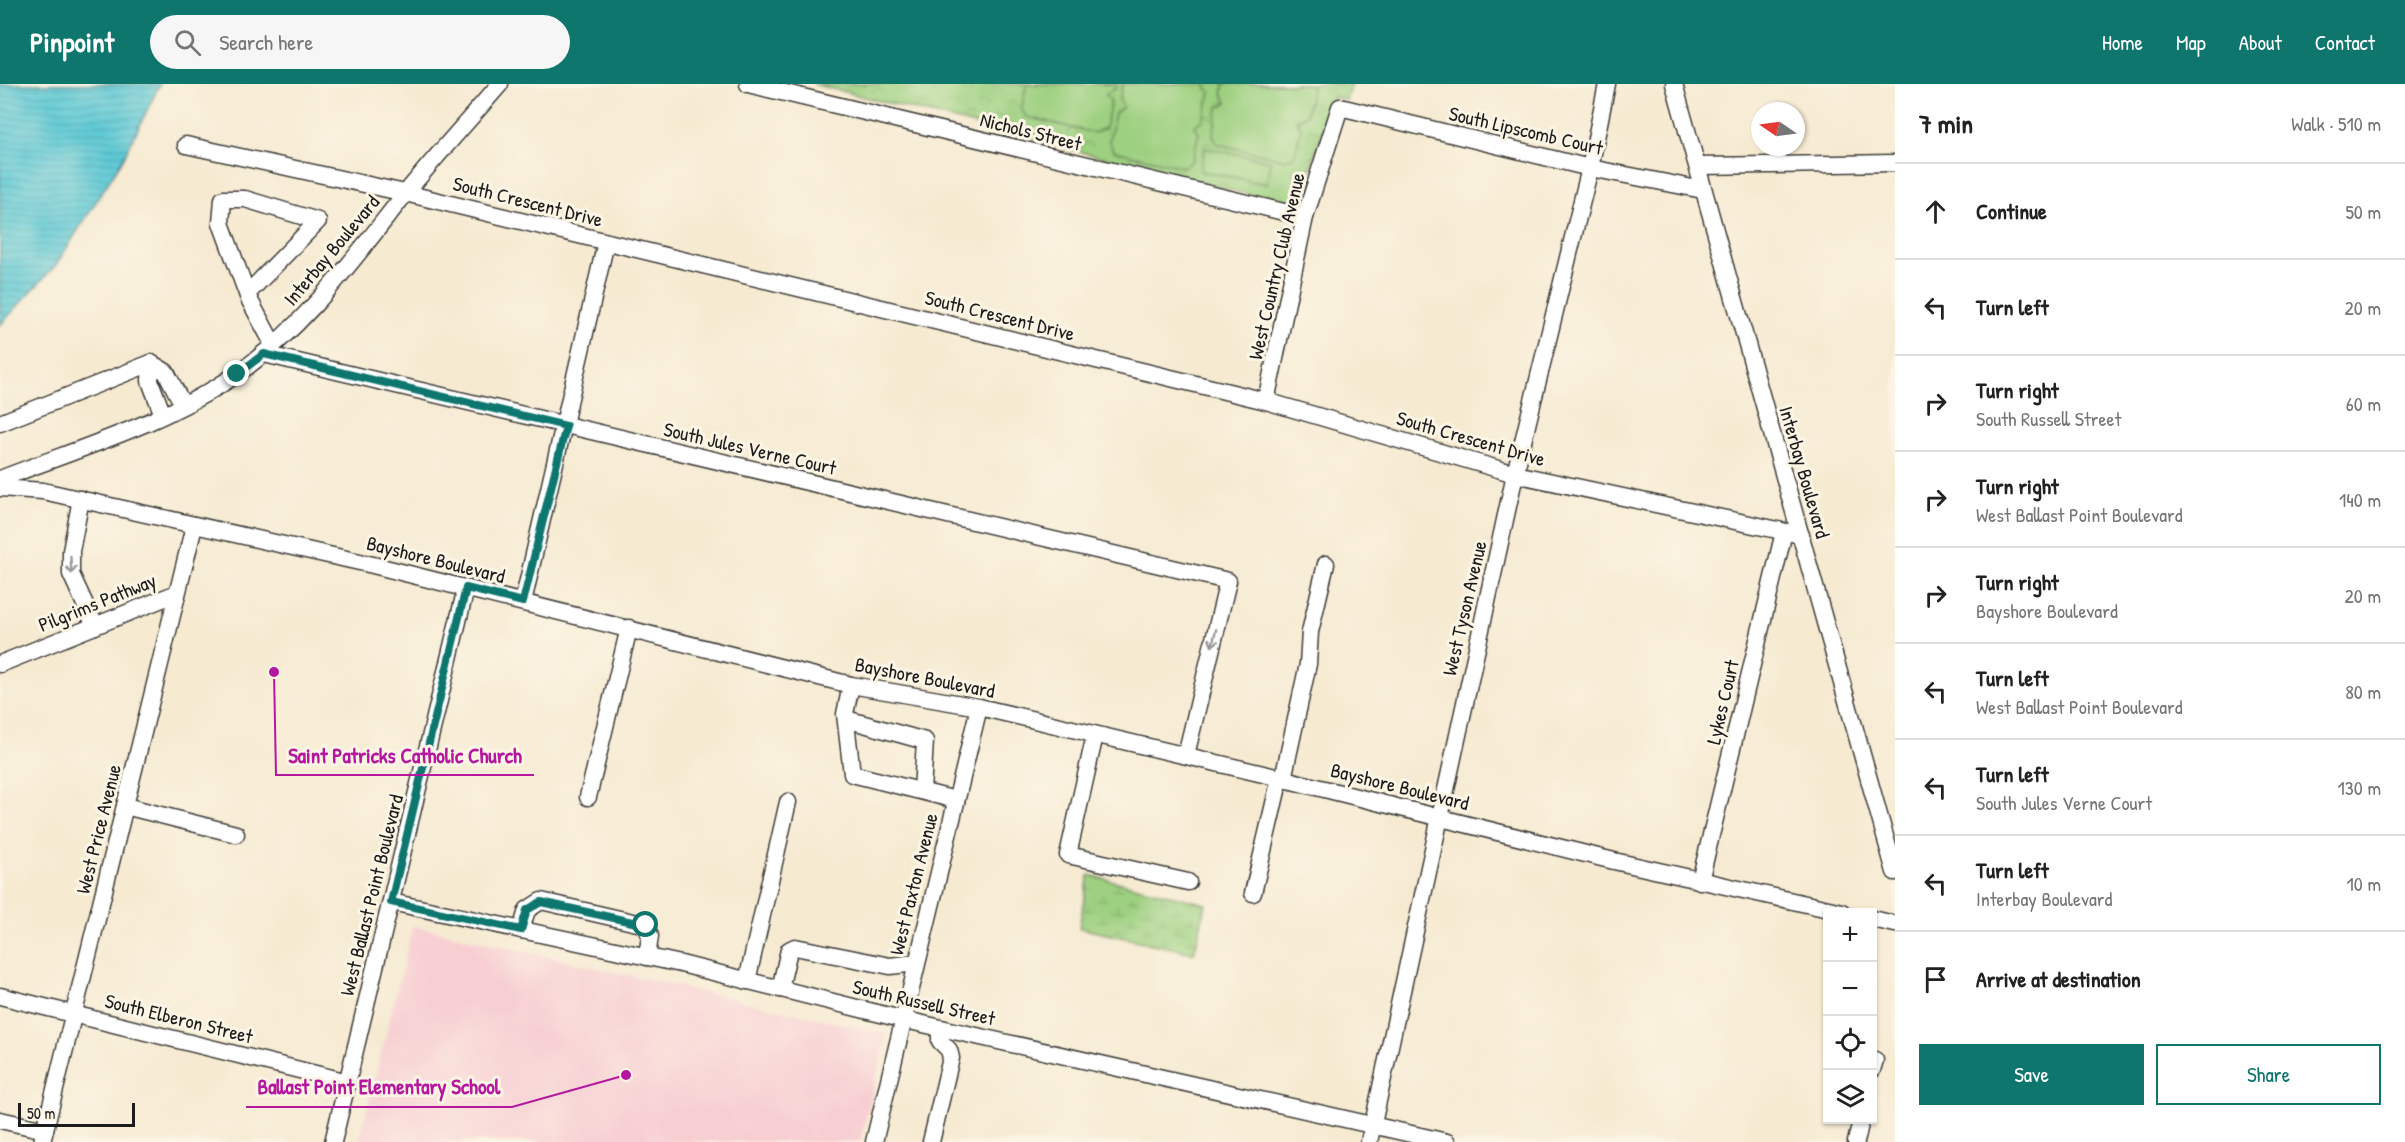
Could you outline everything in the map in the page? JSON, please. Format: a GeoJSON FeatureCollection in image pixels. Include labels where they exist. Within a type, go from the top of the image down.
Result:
{"type":"FeatureCollection","features":[{"type":"Feature","properties":{"kind":"street","name":"Interbay Boulevard"},"geometry":{"type":"LineString","coordinates":[[0,479],[164,415],[237,374],[307,314],[342,275],[405,193],[500,84]]}},
{"type":"Feature","properties":{"kind":"street","name":"Nichols Street"},"geometry":{"type":"LineString","coordinates":[[748,84],[1305,216]]}},
{"type":"Feature","properties":{"kind":"street","name":"West Tyson Avenue"},"geometry":{"type":"LineString","coordinates":[[1369,1142],[1515,474],[1590,168],[1607,84]]}},
{"type":"Feature","properties":{"kind":"street","name":"Interbay Boulevard"},"geometry":{"type":"LineString","coordinates":[[1674,84],[1895,872]]}},
{"type":"Feature","properties":{"kind":"street","name":"West Country Club Avenue"},"geometry":{"type":"LineString","coordinates":[[1266,401],[1305,216],[1340,107]]}},
{"type":"Feature","properties":{"kind":"street","name":"South Lipscomb Court"},"geometry":{"type":"LineString","coordinates":[[1340,107],[1590,168],[1703,190]]}},
{"type":"Feature","properties":{"kind":"street","name":"South Crescent Drive"},"geometry":{"type":"LineString","coordinates":[[186,145],[405,193],[1266,401],[1515,474],[1802,535]]}},
{"type":"Feature","properties":{"kind":"street"},"geometry":{"type":"LineString","coordinates":[[1698,166],[1895,163]]}},
{"type":"Feature","properties":{"kind":"street"},"geometry":{"type":"LineString","coordinates":[[248,294],[318,221],[245,199],[223,199],[221,223],[268,349]]}},
{"type":"Feature","properties":{"kind":"street"},"geometry":{"type":"LineString","coordinates":[[523,602],[566,426],[606,242]]}},
{"type":"Feature","properties":{"kind":"street","name":"South Jules Verne Court"},"geometry":{"type":"LineString","coordinates":[[268,349],[566,426],[1228,581],[1186,756]]}},
{"type":"Feature","properties":{"kind":"street"},"geometry":{"type":"LineString","coordinates":[[151,363],[166,372],[183,405]]}},
{"type":"Feature","properties":{"kind":"street"},"geometry":{"type":"LineString","coordinates":[[151,363],[150,381],[164,415]]}},
{"type":"Feature","properties":{"kind":"street"},"geometry":{"type":"LineString","coordinates":[[0,423],[151,363]]}},
{"type":"Feature","properties":{"kind":"street","name":"Bayshore Boulevard"},"geometry":{"type":"LineString","coordinates":[[0,488],[43,490],[80,503],[194,526],[466,588],[851,685],[978,707],[1281,778],[1700,881],[1824,908]]}},
{"type":"Feature","properties":{"kind":"street"},"geometry":{"type":"LineString","coordinates":[[80,503],[71,551],[71,574],[95,626]]}},
{"type":"Feature","properties":{"kind":"street","name":"West Price Avenue"},"geometry":{"type":"LineString","coordinates":[[43,1136],[194,526]]}},
{"type":"Feature","properties":{"kind":"street","name":"Lykes Court"},"geometry":{"type":"LineString","coordinates":[[1700,881],[1784,532]]}},
{"type":"Feature","properties":{"kind":"street"},"geometry":{"type":"LineString","coordinates":[[1253,893],[1308,664],[1310,632],[1326,564]]}},
{"type":"Feature","properties":{"kind":"street","name":"West Ballast Point Boulevard"},"geometry":{"type":"LineString","coordinates":[[333,1142],[466,588]]}},
{"type":"Feature","properties":{"kind":"street","name":"Pilgrims Pathway"},"geometry":{"type":"LineString","coordinates":[[0,664],[177,593]]}},
{"type":"Feature","properties":{"kind":"street"},"geometry":{"type":"LineString","coordinates":[[588,797],[629,628]]}},
{"type":"Feature","properties":{"kind":"street"},"geometry":{"type":"LineString","coordinates":[[851,685],[846,719],[852,774],[956,800]]}},
{"type":"Feature","properties":{"kind":"street","name":"West Paxton Avenue"},"geometry":{"type":"LineString","coordinates":[[874,1142],[978,707]]}},
{"type":"Feature","properties":{"kind":"street"},"geometry":{"type":"LineString","coordinates":[[846,719],[925,741],[922,791]]}},
{"type":"Feature","properties":{"kind":"street"},"geometry":{"type":"LineString","coordinates":[[1095,735],[1068,855],[1188,882]]}},
{"type":"Feature","properties":{"kind":"street"},"geometry":{"type":"LineString","coordinates":[[747,981],[789,802]]}},
{"type":"Feature","properties":{"kind":"street"},"geometry":{"type":"LineString","coordinates":[[125,806],[236,834]]}},
{"type":"Feature","properties":{"kind":"street","name":"South Russell Street"},"geometry":{"type":"LineString","coordinates":[[391,902],[647,957],[940,1028],[1447,1142]]}},
{"type":"Feature","properties":{"kind":"street"},"geometry":{"type":"LineString","coordinates":[[521,930],[527,910],[541,902],[646,925],[650,936],[647,957]]}},
{"type":"Feature","properties":{"kind":"street"},"geometry":{"type":"LineString","coordinates":[[1877,920],[1895,924]]}},
{"type":"Feature","properties":{"kind":"street"},"geometry":{"type":"LineString","coordinates":[[780,989],[789,950],[795,947],[890,966],[916,963]]}},
{"type":"Feature","properties":{"kind":"street","name":"South Elberon Street"},"geometry":{"type":"LineString","coordinates":[[0,996],[348,1082]]}},
{"type":"Feature","properties":{"kind":"street"},"geometry":{"type":"LineString","coordinates":[[931,1142],[951,1058],[948,1050],[940,1041],[940,1028]]}},
{"type":"Feature","properties":{"kind":"street"},"geometry":{"type":"LineString","coordinates":[[0,1120],[43,1136]]}},
{"type":"Feature","properties":{"kind":"street"},"geometry":{"type":"LineString","coordinates":[[1856,1142],[1860,1124]]}},
{"type":"Feature","properties":{"kind":"shaded area"},"geometry":{"type":"Polygon","coordinates":[[[413,926],[887,1034],[860,1142],[359,1142],[413,926]]]}},
{"type":"Feature","properties":{"kind":"green space"},"geometry":{"type":"Polygon","coordinates":[[[813,84],[1351,84],[1346,100],[1333,97],[1298,207],[813,84]]]}},
{"type":"Feature","properties":{"kind":"green space"},"geometry":{"type":"Polygon","coordinates":[[[1027,84],[1116,84],[1115,88],[1106,94],[1111,102],[1105,128],[1094,133],[1027,117],[1021,109],[1027,84]]]}},
{"type":"Feature","properties":{"kind":"green space"},"geometry":{"type":"Polygon","coordinates":[[[1123,84],[1205,84],[1210,93],[1203,120],[1194,126],[1199,133],[1192,161],[1183,167],[1114,151],[1109,142],[1115,113],[1123,107],[1119,100],[1123,84]]]}},
{"type":"Feature","properties":{"kind":"green space"},"geometry":{"type":"Polygon","coordinates":[[[1224,84],[1310,84],[1312,88],[1306,115],[1296,120],[1301,128],[1295,155],[1286,160],[1217,144],[1213,135],[1218,108],[1227,102],[1222,94],[1224,84]]]}},
{"type":"Feature","properties":{"kind":"green space"},"geometry":{"type":"Polygon","coordinates":[[[1205,148],[1271,161],[1267,184],[1200,171],[1205,148]]]}},
{"type":"Feature","properties":{"kind":"green space"},"geometry":{"type":"Polygon","coordinates":[[[1089,875],[1206,904],[1194,953],[1079,928],[1089,875]]]}},
{"type":"Feature","properties":{"kind":"water"},"geometry":{"type":"Polygon","coordinates":[[[0,84],[160,84],[122,161],[56,265],[0,325],[0,84]]]}},
{"type":"Feature","properties":{"kind":"place","name":"Saint Patricks Catholic Church"},"geometry":{"type":"Point","coordinates":[274,672]}},
{"type":"Feature","properties":{"kind":"place","name":"Ballast Point Elementary School"},"geometry":{"type":"Point","coordinates":[626,1075]}},
{"type":"Feature","properties":{"kind":"route"},"geometry":{"type":"LineString","coordinates":[[237,374],[264,354],[566,426],[523,602],[466,588],[391,902],[521,930],[527,910],[541,902],[646,925]]}}]}
